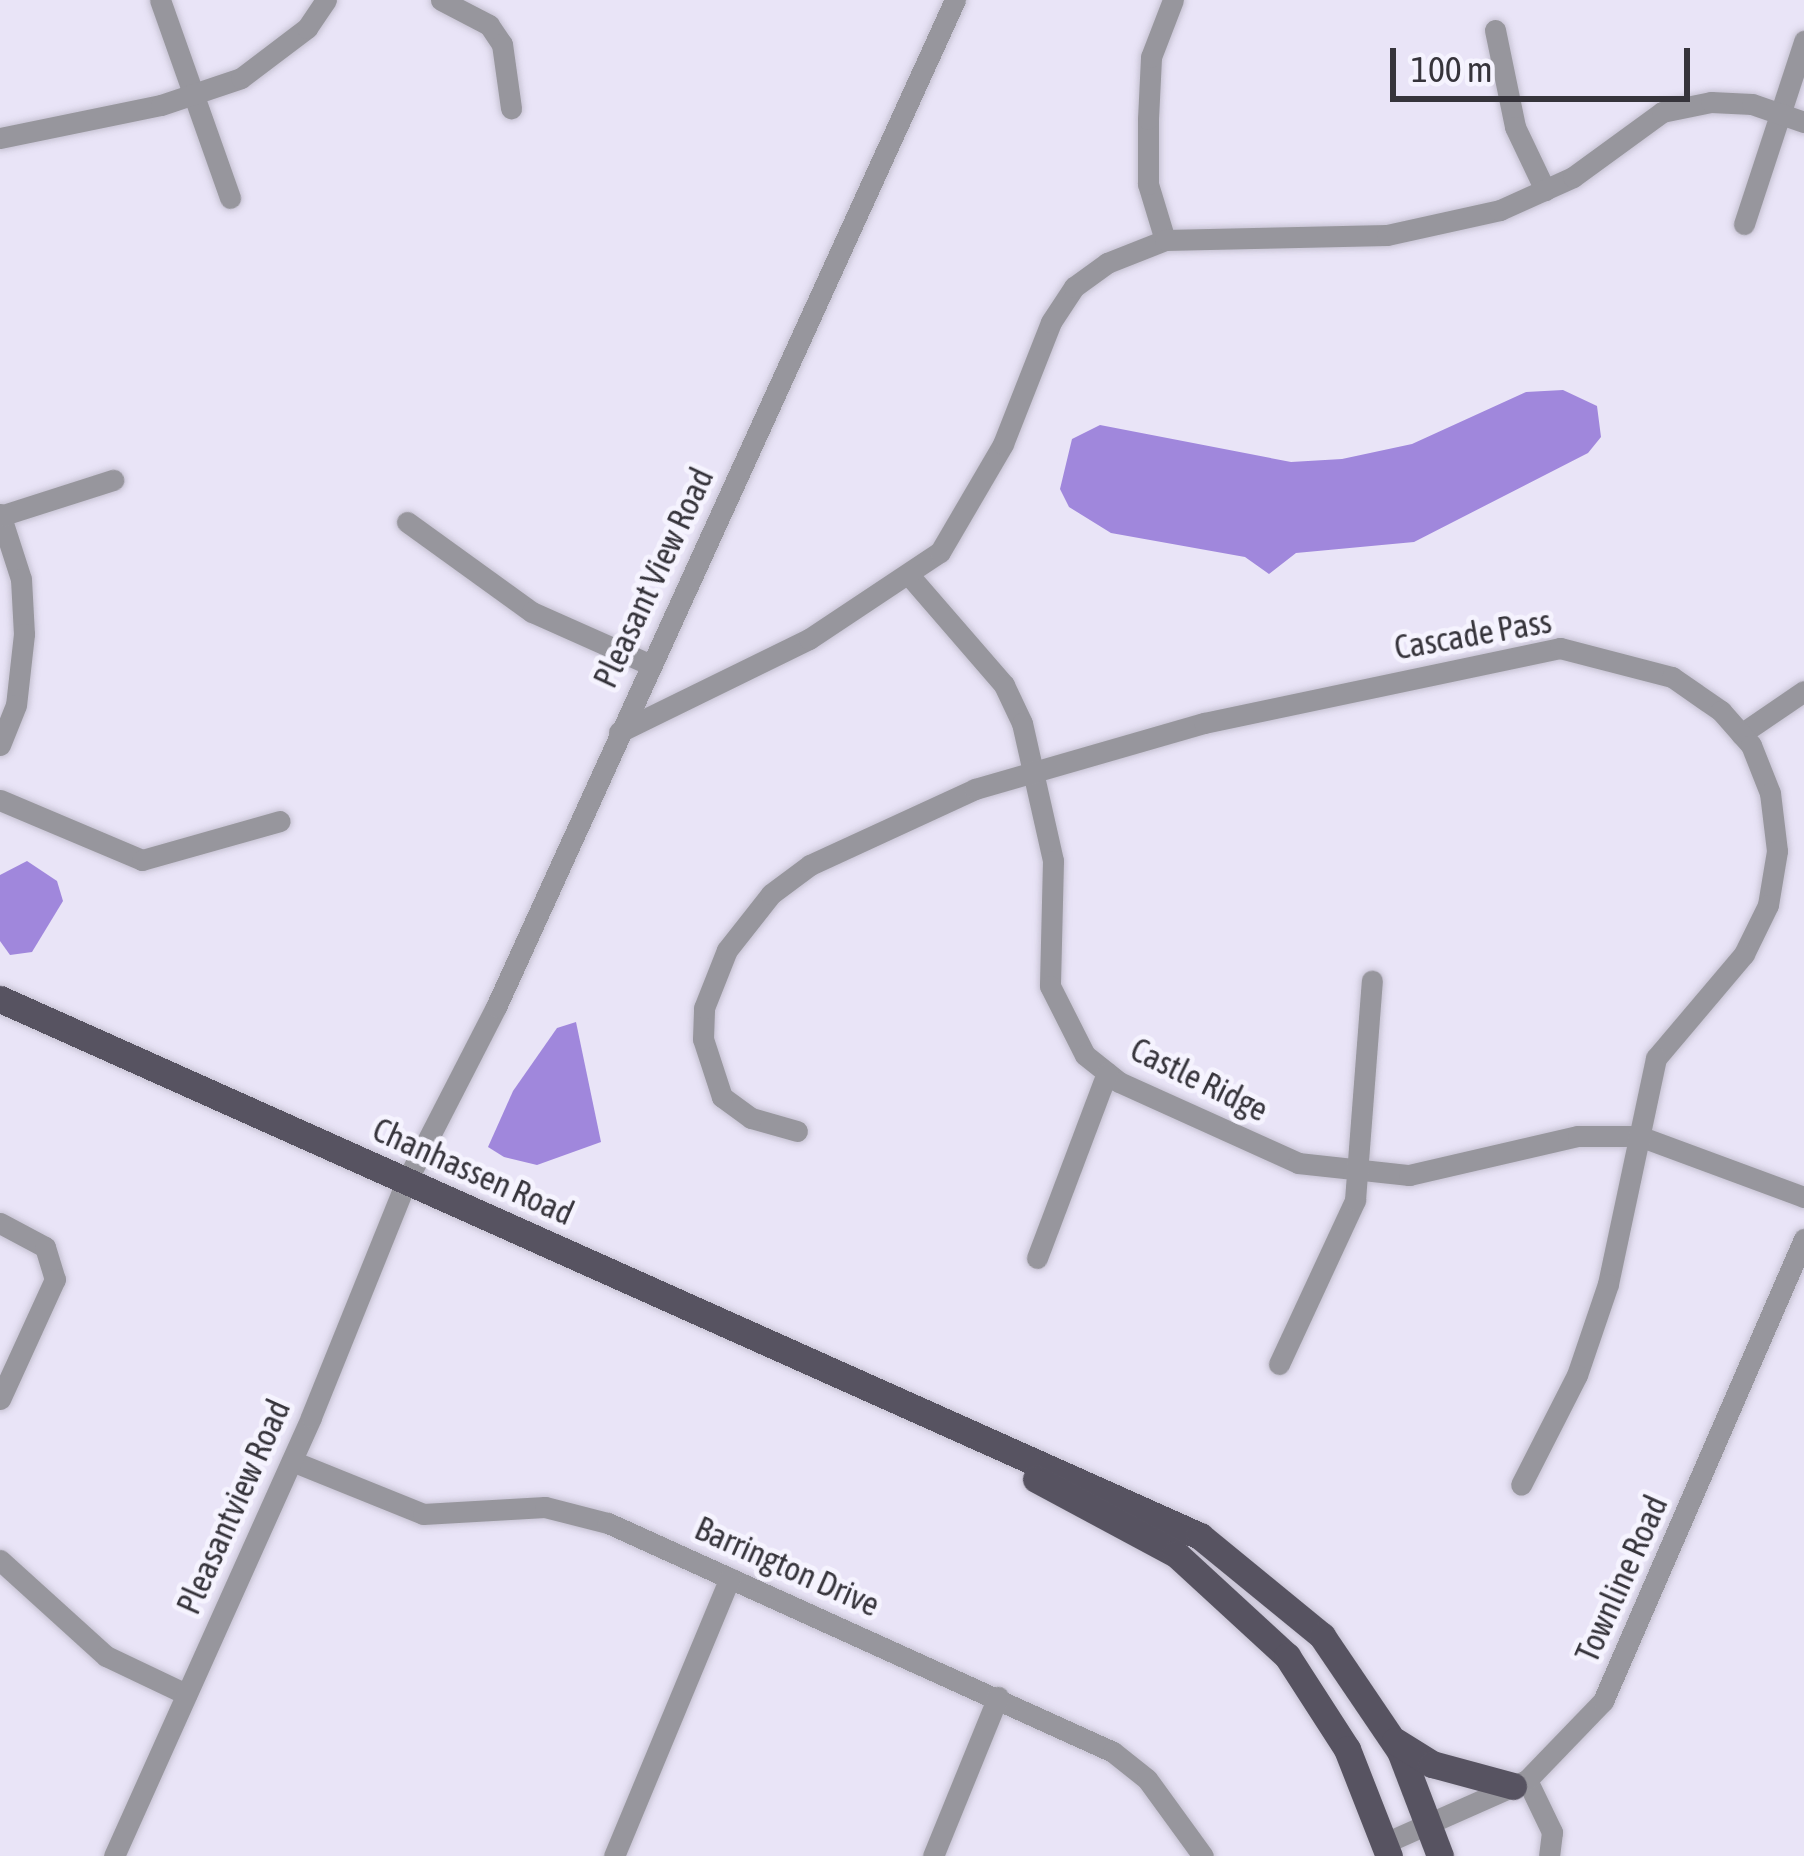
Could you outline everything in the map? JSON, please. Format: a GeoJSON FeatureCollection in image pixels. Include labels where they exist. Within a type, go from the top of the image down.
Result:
{"type":"FeatureCollection","features":[{"type":"Feature","properties":{"kind":"main road","name":"Chanhassen Road"},"geometry":{"type":"LineString","coordinates":[[0,999],[916,1413]]}},
{"type":"Feature","properties":{"kind":"main road"},"geometry":{"type":"LineString","coordinates":[[916,1413],[1115,1494],[1209,1542],[1322,1636],[1393,1739],[1432,1825],[1440,1856]]}},
{"type":"Feature","properties":{"kind":"main road"},"geometry":{"type":"LineString","coordinates":[[916,1413],[1176,1554],[1238,1607],[1314,1691],[1387,1849]]}},
{"type":"Feature","properties":{"kind":"main road"},"geometry":{"type":"LineString","coordinates":[[1393,1739],[1432,1764],[1520,1783]]}},
{"type":"Feature","properties":{"kind":"street"},"geometry":{"type":"LineString","coordinates":[[160,0],[230,198]]}},
{"type":"Feature","properties":{"kind":"street"},"geometry":{"type":"LineString","coordinates":[[0,138],[241,78],[307,28],[326,0]]}},
{"type":"Feature","properties":{"kind":"street"},"geometry":{"type":"LineString","coordinates":[[441,0],[489,25],[502,44],[511,108]]}},
{"type":"Feature","properties":{"kind":"street","name":"Pleasant View Road"},"geometry":{"type":"LineString","coordinates":[[406,1181],[496,1006],[956,0]]}},
{"type":"Feature","properties":{"kind":"street"},"geometry":{"type":"LineString","coordinates":[[1165,241],[1148,184],[1150,57],[1173,0]]}},
{"type":"Feature","properties":{"kind":"street"},"geometry":{"type":"LineString","coordinates":[[1495,31],[1515,127],[1545,190]]}},
{"type":"Feature","properties":{"kind":"street"},"geometry":{"type":"LineString","coordinates":[[1744,224],[1804,41]]}},
{"type":"Feature","properties":{"kind":"street"},"geometry":{"type":"LineString","coordinates":[[619,732],[808,639],[940,551],[969,508],[1074,287],[1107,263],[1165,241],[1387,235],[1500,211],[1545,190],[1662,112],[1711,102],[1781,112],[1804,122]]}},
{"type":"Feature","properties":{"kind":"street"},"geometry":{"type":"LineString","coordinates":[[0,745],[16,705],[24,634],[21,579],[0,515],[113,480]]}},
{"type":"Feature","properties":{"kind":"street"},"geometry":{"type":"LineString","coordinates":[[407,522],[532,612],[651,665]]}},
{"type":"Feature","properties":{"kind":"street","name":"Castle Ridge"},"geometry":{"type":"LineString","coordinates":[[908,574],[1004,685],[1038,767],[1053,860],[1050,986],[1062,1024],[1107,1073],[1298,1163],[1409,1175],[1578,1136],[1639,1136],[1804,1197]]}},
{"type":"Feature","properties":{"kind":"street","name":"Cascade Pass"},"geometry":{"type":"LineString","coordinates":[[797,1131],[751,1118],[722,1097],[705,1065],[704,1008],[744,923],[810,865],[1038,767],[1204,723],[1560,649],[1672,677],[1741,734],[1770,793],[1777,851],[1768,904],[1744,954],[1656,1058],[1583,1357],[1521,1485]]}},
{"type":"Feature","properties":{"kind":"street"},"geometry":{"type":"LineString","coordinates":[[1741,734],[1804,691]]}},
{"type":"Feature","properties":{"kind":"street"},"geometry":{"type":"LineString","coordinates":[[0,800],[142,860],[280,821]]}},
{"type":"Feature","properties":{"kind":"street"},"geometry":{"type":"LineString","coordinates":[[1279,1364],[1315,1296],[1360,1172],[1372,981]]}},
{"type":"Feature","properties":{"kind":"street"},"geometry":{"type":"LineString","coordinates":[[1037,1258],[1107,1073]]}},
{"type":"Feature","properties":{"kind":"street","name":"Pleasantview Road"},"geometry":{"type":"LineString","coordinates":[[114,1856],[292,1461],[406,1181]]}},
{"type":"Feature","properties":{"kind":"street"},"geometry":{"type":"LineString","coordinates":[[0,1223],[45,1247],[55,1279],[0,1399]]}},
{"type":"Feature","properties":{"kind":"street","name":"Townline Road"},"geometry":{"type":"LineString","coordinates":[[1387,1849],[1520,1783],[1570,1744],[1617,1676],[1804,1239]]}},
{"type":"Feature","properties":{"kind":"street","name":"Barrington Drive"},"geometry":{"type":"LineString","coordinates":[[292,1461],[423,1514],[578,1512],[1113,1752],[1147,1779],[1203,1856]]}},
{"type":"Feature","properties":{"kind":"street"},"geometry":{"type":"LineString","coordinates":[[0,1560],[106,1656],[187,1694]]}},
{"type":"Feature","properties":{"kind":"street"},"geometry":{"type":"LineString","coordinates":[[614,1856],[730,1578]]}},
{"type":"Feature","properties":{"kind":"street"},"geometry":{"type":"LineString","coordinates":[[933,1856],[998,1697]]}},
{"type":"Feature","properties":{"kind":"street"},"geometry":{"type":"LineString","coordinates":[[1520,1783],[1552,1832],[1549,1856]]}},
{"type":"Feature","properties":{"kind":"shaded area"},"geometry":{"type":"Polygon","coordinates":[[[1563,390],[1597,406],[1601,437],[1588,453],[1414,542],[1296,553],[1269,574],[1245,557],[1111,533],[1069,507],[1060,489],[1072,439],[1100,425],[1291,462],[1342,459],[1412,444],[1526,392],[1563,390]]]}},
{"type":"Feature","properties":{"kind":"shaded area"},"geometry":{"type":"Polygon","coordinates":[[[27,861],[57,881],[63,901],[32,952],[10,955],[0,941],[0,875],[27,861]]]}},
{"type":"Feature","properties":{"kind":"shaded area"},"geometry":{"type":"Polygon","coordinates":[[[576,1022],[601,1142],[537,1165],[504,1157],[488,1147],[513,1091],[557,1028],[576,1022]]]}}]}
